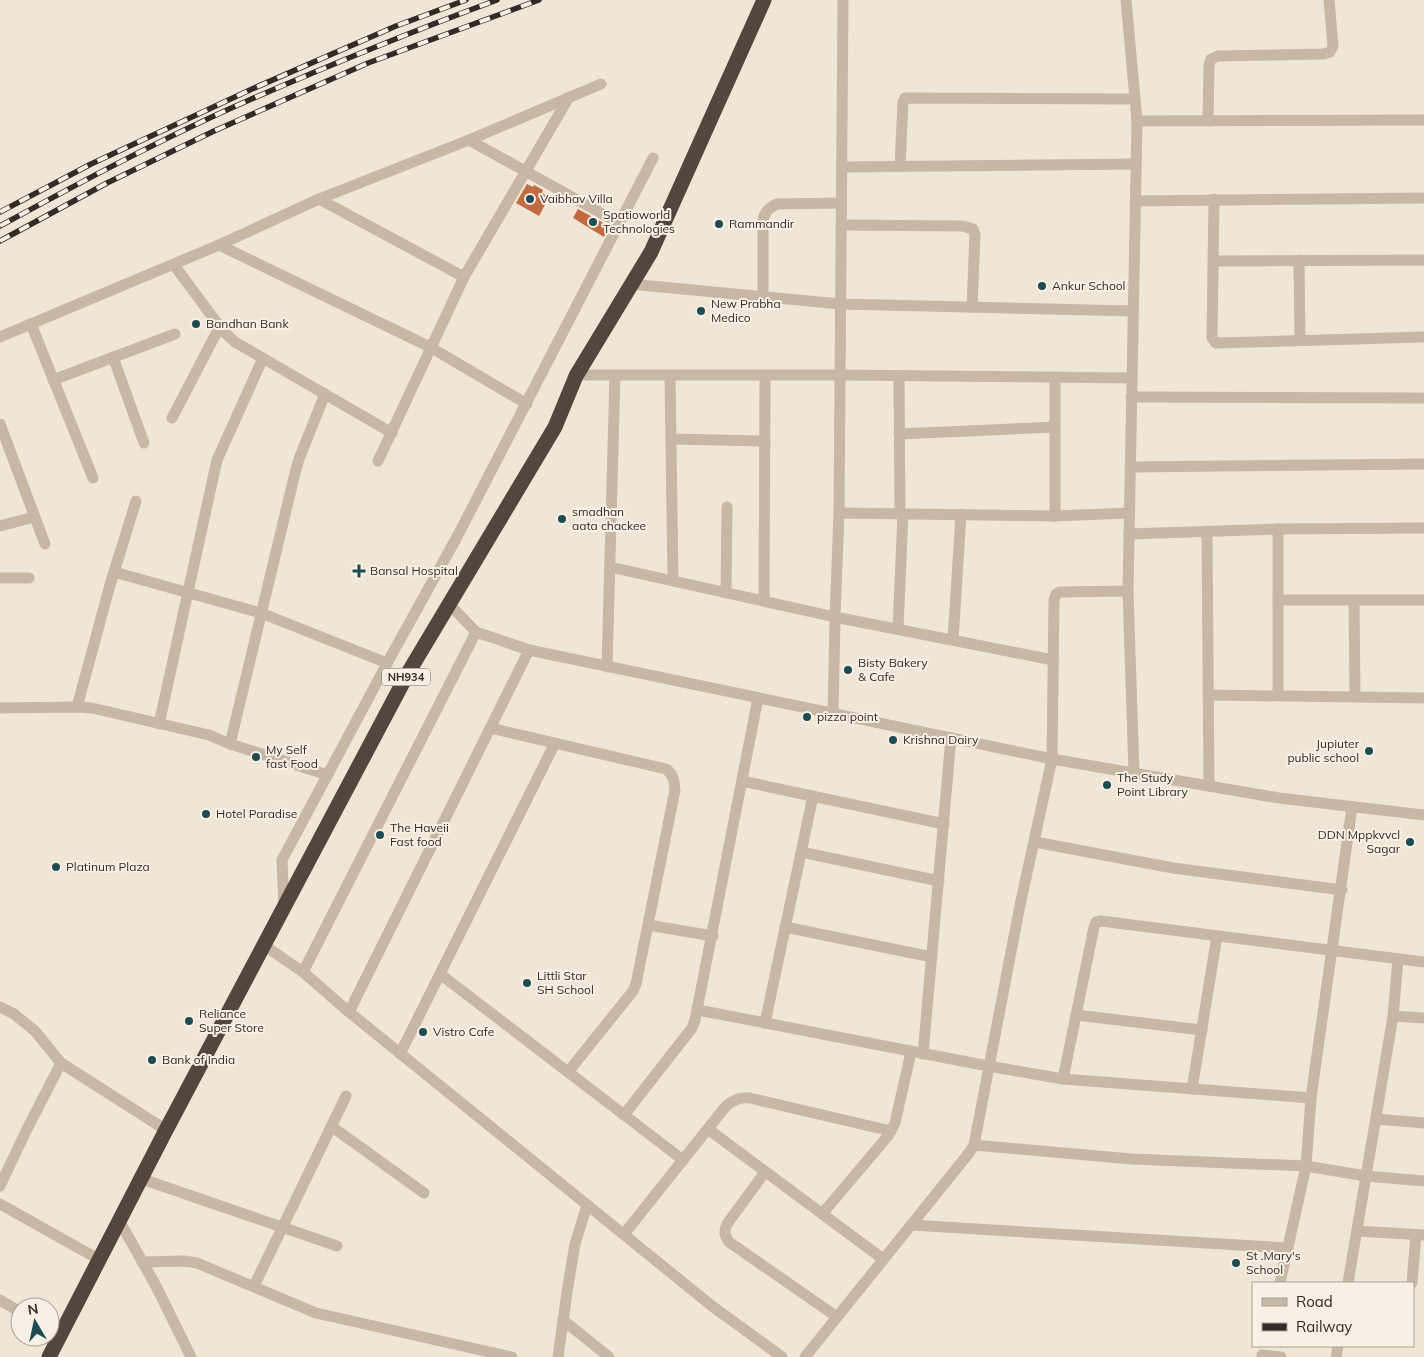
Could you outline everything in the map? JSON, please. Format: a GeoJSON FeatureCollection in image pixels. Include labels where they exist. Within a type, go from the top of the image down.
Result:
{"type":"FeatureCollection","features":[{"type":"Feature","properties":{"kind":"highway","name":"NH934"},"geometry":{"type":"LineString","coordinates":[[60,1323],[100,1260],[166,1130],[408,673],[555,427],[576,376],[651,252],[764,0]]}},
{"type":"Feature","properties":{"kind":"street"},"geometry":{"type":"LineString","coordinates":[[833,714],[839,513],[843,0]]}},
{"type":"Feature","properties":{"kind":"street"},"geometry":{"type":"LineString","coordinates":[[1126,0],[1137,121],[1128,591],[1134,773]]}},
{"type":"Feature","properties":{"kind":"street"},"geometry":{"type":"LineString","coordinates":[[1208,121],[1210,59],[1218,56],[1323,54],[1330,52],[1333,46],[1329,0]]}},
{"type":"Feature","properties":{"kind":"street"},"geometry":{"type":"LineString","coordinates":[[0,337],[219,246],[319,199],[469,140],[601,84]]}},
{"type":"Feature","properties":{"kind":"street"},"geometry":{"type":"LineString","coordinates":[[378,461],[464,277],[569,98]]}},
{"type":"Feature","properties":{"kind":"street"},"geometry":{"type":"LineString","coordinates":[[900,166],[903,102],[905,98],[1135,99]]}},
{"type":"Feature","properties":{"kind":"street"},"geometry":{"type":"LineString","coordinates":[[1137,121],[1424,120]]}},
{"type":"Feature","properties":{"kind":"street"},"geometry":{"type":"LineString","coordinates":[[469,140],[619,223]]}},
{"type":"Feature","properties":{"kind":"street"},"geometry":{"type":"LineString","coordinates":[[284,909],[282,860],[387,663],[457,537],[653,158]]}},
{"type":"Feature","properties":{"kind":"street"},"geometry":{"type":"LineString","coordinates":[[842,167],[1136,164]]}},
{"type":"Feature","properties":{"kind":"street"},"geometry":{"type":"LineString","coordinates":[[1135,201],[1424,198]]}},
{"type":"Feature","properties":{"kind":"street"},"geometry":{"type":"LineString","coordinates":[[319,199],[464,277]]}},
{"type":"Feature","properties":{"kind":"street"},"geometry":{"type":"LineString","coordinates":[[1214,199],[1212,338],[1214,342],[1424,337]]}},
{"type":"Feature","properties":{"kind":"street"},"geometry":{"type":"LineString","coordinates":[[763,297],[764,213],[777,204],[841,203]]}},
{"type":"Feature","properties":{"kind":"street"},"geometry":{"type":"LineString","coordinates":[[841,225],[962,226],[973,229],[975,234],[972,307]]}},
{"type":"Feature","properties":{"kind":"street"},"geometry":{"type":"LineString","coordinates":[[219,246],[430,347],[527,404]]}},
{"type":"Feature","properties":{"kind":"street"},"geometry":{"type":"LineString","coordinates":[[1299,260],[1300,340]]}},
{"type":"Feature","properties":{"kind":"street"},"geometry":{"type":"LineString","coordinates":[[1213,261],[1424,260]]}},
{"type":"Feature","properties":{"kind":"street"},"geometry":{"type":"LineString","coordinates":[[174,265],[220,326],[235,342],[392,433]]}},
{"type":"Feature","properties":{"kind":"street"},"geometry":{"type":"LineString","coordinates":[[630,284],[840,304],[1133,311]]}},
{"type":"Feature","properties":{"kind":"street"},"geometry":{"type":"LineString","coordinates":[[31,324],[92,478]]}},
{"type":"Feature","properties":{"kind":"street"},"geometry":{"type":"LineString","coordinates":[[172,418],[220,326]]}},
{"type":"Feature","properties":{"kind":"street"},"geometry":{"type":"LineString","coordinates":[[53,380],[175,334]]}},
{"type":"Feature","properties":{"kind":"street"},"geometry":{"type":"LineString","coordinates":[[113,357],[144,443]]}},
{"type":"Feature","properties":{"kind":"street"},"geometry":{"type":"LineString","coordinates":[[159,724],[218,460],[263,358]]}},
{"type":"Feature","properties":{"kind":"street"},"geometry":{"type":"LineString","coordinates":[[585,375],[1132,378]]}},
{"type":"Feature","properties":{"kind":"street"},"geometry":{"type":"LineString","coordinates":[[607,667],[615,375]]}},
{"type":"Feature","properties":{"kind":"street"},"geometry":{"type":"LineString","coordinates":[[670,375],[673,581]]}},
{"type":"Feature","properties":{"kind":"street"},"geometry":{"type":"LineString","coordinates":[[764,601],[765,375]]}},
{"type":"Feature","properties":{"kind":"street"},"geometry":{"type":"LineString","coordinates":[[898,629],[902,514],[899,376]]}},
{"type":"Feature","properties":{"kind":"street"},"geometry":{"type":"LineString","coordinates":[[1055,377],[1055,516]]}},
{"type":"Feature","properties":{"kind":"street"},"geometry":{"type":"LineString","coordinates":[[230,744],[299,459],[325,394]]}},
{"type":"Feature","properties":{"kind":"street"},"geometry":{"type":"LineString","coordinates":[[1131,397],[1424,398]]}},
{"type":"Feature","properties":{"kind":"street"},"geometry":{"type":"LineString","coordinates":[[0,424],[44,544]]}},
{"type":"Feature","properties":{"kind":"street"},"geometry":{"type":"LineString","coordinates":[[899,434],[1055,427]]}},
{"type":"Feature","properties":{"kind":"street"},"geometry":{"type":"LineString","coordinates":[[671,439],[765,441]]}},
{"type":"Feature","properties":{"kind":"street"},"geometry":{"type":"LineString","coordinates":[[1130,467],[1424,464]]}},
{"type":"Feature","properties":{"kind":"street"},"geometry":{"type":"LineString","coordinates":[[77,707],[114,572],[136,501]]}},
{"type":"Feature","properties":{"kind":"street"},"geometry":{"type":"LineString","coordinates":[[726,506],[726,593]]}},
{"type":"Feature","properties":{"kind":"street"},"geometry":{"type":"LineString","coordinates":[[839,513],[1055,516],[1129,513]]}},
{"type":"Feature","properties":{"kind":"street"},"geometry":{"type":"LineString","coordinates":[[953,640],[961,514]]}},
{"type":"Feature","properties":{"kind":"street"},"geometry":{"type":"LineString","coordinates":[[0,526],[34,517]]}},
{"type":"Feature","properties":{"kind":"street"},"geometry":{"type":"LineString","coordinates":[[1129,534],[1278,529],[1424,528]]}},
{"type":"Feature","properties":{"kind":"street"},"geometry":{"type":"LineString","coordinates":[[1278,529],[1278,695]]}},
{"type":"Feature","properties":{"kind":"street"},"geometry":{"type":"LineString","coordinates":[[1207,531],[1209,786]]}},
{"type":"Feature","properties":{"kind":"street"},"geometry":{"type":"LineString","coordinates":[[610,567],[835,617],[1053,660]]}},
{"type":"Feature","properties":{"kind":"street"},"geometry":{"type":"LineString","coordinates":[[114,572],[261,613],[387,663]]}},
{"type":"Feature","properties":{"kind":"street"},"geometry":{"type":"LineString","coordinates":[[0,578],[29,578]]}},
{"type":"Feature","properties":{"kind":"street"},"geometry":{"type":"LineString","coordinates":[[805,1357],[974,1145],[1020,905],[1052,759],[1054,600],[1056,594],[1060,592],[1128,591]]}},
{"type":"Feature","properties":{"kind":"street"},"geometry":{"type":"LineString","coordinates":[[1278,600],[1424,600]]}},
{"type":"Feature","properties":{"kind":"street"},"geometry":{"type":"LineString","coordinates":[[1354,600],[1355,697]]}},
{"type":"Feature","properties":{"kind":"street"},"geometry":{"type":"LineString","coordinates":[[449,604],[476,632],[529,650],[607,667],[1052,759],[1279,798],[1424,815]]}},
{"type":"Feature","properties":{"kind":"street"},"geometry":{"type":"LineString","coordinates":[[302,972],[476,632]]}},
{"type":"Feature","properties":{"kind":"street"},"geometry":{"type":"LineString","coordinates":[[348,1012],[529,650]]}},
{"type":"Feature","properties":{"kind":"street"},"geometry":{"type":"LineString","coordinates":[[1208,695],[1424,698]]}},
{"type":"Feature","properties":{"kind":"street"},"geometry":{"type":"LineString","coordinates":[[624,1114],[692,1028],[698,1010],[758,698]]}},
{"type":"Feature","properties":{"kind":"street"},"geometry":{"type":"LineString","coordinates":[[0,708],[92,708],[209,735],[230,744],[328,775]]}},
{"type":"Feature","properties":{"kind":"street"},"geometry":{"type":"LineString","coordinates":[[490,728],[666,769],[672,774],[675,790],[636,984],[568,1072]]}},
{"type":"Feature","properties":{"kind":"street"},"geometry":{"type":"LineString","coordinates":[[923,1054],[951,738]]}},
{"type":"Feature","properties":{"kind":"street"},"geometry":{"type":"LineString","coordinates":[[400,1054],[554,743]]}},
{"type":"Feature","properties":{"kind":"street"},"geometry":{"type":"LineString","coordinates":[[742,781],[944,824]]}},
{"type":"Feature","properties":{"kind":"street"},"geometry":{"type":"LineString","coordinates":[[765,1023],[813,796]]}},
{"type":"Feature","properties":{"kind":"street"},"geometry":{"type":"LineString","coordinates":[[1280,1282],[1306,1166],[1311,1098],[1342,890],[1352,806]]}},
{"type":"Feature","properties":{"kind":"street"},"geometry":{"type":"LineString","coordinates":[[1035,842],[1173,868],[1342,890]]}},
{"type":"Feature","properties":{"kind":"street"},"geometry":{"type":"LineString","coordinates":[[801,852],[939,881]]}},
{"type":"Feature","properties":{"kind":"street"},"geometry":{"type":"LineString","coordinates":[[1063,1079],[1096,922],[1101,921],[1424,962]]}},
{"type":"Feature","properties":{"kind":"street"},"geometry":{"type":"LineString","coordinates":[[648,925],[713,936]]}},
{"type":"Feature","properties":{"kind":"street"},"geometry":{"type":"LineString","coordinates":[[785,927],[932,958]]}},
{"type":"Feature","properties":{"kind":"street"},"geometry":{"type":"LineString","coordinates":[[1192,1088],[1217,936]]}},
{"type":"Feature","properties":{"kind":"street"},"geometry":{"type":"LineString","coordinates":[[265,946],[302,972],[348,1012],[712,1306],[782,1357]]}},
{"type":"Feature","properties":{"kind":"street"},"geometry":{"type":"LineString","coordinates":[[1348,1282],[1394,1016],[1398,959]]}},
{"type":"Feature","properties":{"kind":"street"},"geometry":{"type":"LineString","coordinates":[[440,974],[683,1160]]}},
{"type":"Feature","properties":{"kind":"street"},"geometry":{"type":"LineString","coordinates":[[0,1007],[14,1014],[35,1030],[61,1063],[166,1130]]}},
{"type":"Feature","properties":{"kind":"street"},"geometry":{"type":"LineString","coordinates":[[698,1010],[911,1052],[1063,1079],[1311,1098]]}},
{"type":"Feature","properties":{"kind":"street"},"geometry":{"type":"LineString","coordinates":[[1076,1015],[1202,1030]]}},
{"type":"Feature","properties":{"kind":"street"},"geometry":{"type":"LineString","coordinates":[[1394,1016],[1424,1018]]}},
{"type":"Feature","properties":{"kind":"street"},"geometry":{"type":"LineString","coordinates":[[822,1214],[891,1131],[895,1123],[911,1052]]}},
{"type":"Feature","properties":{"kind":"street"},"geometry":{"type":"LineString","coordinates":[[0,1186],[61,1063]]}},
{"type":"Feature","properties":{"kind":"street"},"geometry":{"type":"LineString","coordinates":[[254,1286],[346,1096]]}},
{"type":"Feature","properties":{"kind":"street"},"geometry":{"type":"LineString","coordinates":[[624,1234],[726,1106],[734,1100],[742,1097],[750,1098],[891,1131]]}},
{"type":"Feature","properties":{"kind":"street"},"geometry":{"type":"LineString","coordinates":[[1376,1119],[1424,1123]]}},
{"type":"Feature","properties":{"kind":"street"},"geometry":{"type":"LineString","coordinates":[[331,1126],[424,1193]]}},
{"type":"Feature","properties":{"kind":"street"},"geometry":{"type":"LineString","coordinates":[[708,1129],[883,1259]]}},
{"type":"Feature","properties":{"kind":"street"},"geometry":{"type":"LineString","coordinates":[[974,1145],[1132,1159],[1306,1166],[1366,1176],[1424,1181]]}},
{"type":"Feature","properties":{"kind":"street"},"geometry":{"type":"LineString","coordinates":[[765,1172],[727,1224],[724,1230],[725,1236],[729,1242],[837,1317]]}},
{"type":"Feature","properties":{"kind":"street"},"geometry":{"type":"LineString","coordinates":[[142,1179],[337,1246]]}},
{"type":"Feature","properties":{"kind":"street"},"geometry":{"type":"LineString","coordinates":[[0,1204],[100,1260]]}},
{"type":"Feature","properties":{"kind":"street"},"geometry":{"type":"LineString","coordinates":[[558,1357],[575,1244],[587,1205]]}},
{"type":"Feature","properties":{"kind":"street"},"geometry":{"type":"LineString","coordinates":[[120,1222],[191,1357]]}},
{"type":"Feature","properties":{"kind":"street"},"geometry":{"type":"LineString","coordinates":[[911,1225],[1288,1248]]}},
{"type":"Feature","properties":{"kind":"street"},"geometry":{"type":"LineString","coordinates":[[1357,1231],[1420,1235],[1412,1282]]}},
{"type":"Feature","properties":{"kind":"street"},"geometry":{"type":"LineString","coordinates":[[142,1262],[184,1261],[197,1264],[316,1313],[512,1357]]}},
{"type":"Feature","properties":{"kind":"street"},"geometry":{"type":"LineString","coordinates":[[563,1320],[609,1357]]}},
{"type":"Feature","properties":{"kind":"street"},"geometry":{"type":"LineString","coordinates":[[1263,1353],[1281,1357]]}},
{"type":"Feature","properties":{"kind":"building","name":"Vaibhav Villa"},"geometry":{"type":"Polygon","coordinates":[[[527,184],[533,187],[534,185],[543,190],[542,193],[549,197],[539,216],[516,203],[527,184]]]}},
{"type":"Feature","properties":{"kind":"building","name":"Spatioworld Technologies"},"geometry":{"type":"Polygon","coordinates":[[[578,209],[609,226],[604,237],[573,218],[578,209]]]}},
{"type":"Feature","properties":{"kind":"railway"},"geometry":{"type":"LineString","coordinates":[[0,212],[91,164],[252,89],[396,26],[466,0]]}},
{"type":"Feature","properties":{"kind":"railway"},"geometry":{"type":"LineString","coordinates":[[0,226],[122,161],[216,115],[372,49],[497,0]]}},
{"type":"Feature","properties":{"kind":"railway"},"geometry":{"type":"LineString","coordinates":[[0,241],[107,183],[214,131],[368,63],[539,0]]}},
{"type":"Feature","properties":{"kind":"place","name":"Vaibhav Villa"},"geometry":{"type":"Point","coordinates":[530,199]}},
{"type":"Feature","properties":{"kind":"place","name":"Spatioworld Technologies"},"geometry":{"type":"Point","coordinates":[593,222]}},
{"type":"Feature","properties":{"kind":"place","name":"Rammandir"},"geometry":{"type":"Point","coordinates":[719,224]}},
{"type":"Feature","properties":{"kind":"place","name":"Ankur School"},"geometry":{"type":"Point","coordinates":[1042,286]}},
{"type":"Feature","properties":{"kind":"place","name":"New Prabha Medico"},"geometry":{"type":"Point","coordinates":[701,311]}},
{"type":"Feature","properties":{"kind":"place","name":"Bandhan Bank"},"geometry":{"type":"Point","coordinates":[196,324]}},
{"type":"Feature","properties":{"kind":"place","name":"smadhan aata chackee"},"geometry":{"type":"Point","coordinates":[562,519]}},
{"type":"Feature","properties":{"kind":"place","name":"Bansal Hospital"},"geometry":{"type":"Point","coordinates":[359,571]}},
{"type":"Feature","properties":{"kind":"place","name":"Bisty Bakery & Cafe"},"geometry":{"type":"Point","coordinates":[848,670]}},
{"type":"Feature","properties":{"kind":"place","name":"pizza point"},"geometry":{"type":"Point","coordinates":[807,717]}},
{"type":"Feature","properties":{"kind":"place","name":"Krishna Dairy"},"geometry":{"type":"Point","coordinates":[893,740]}},
{"type":"Feature","properties":{"kind":"place","name":"Jupiuter public school"},"geometry":{"type":"Point","coordinates":[1369,751]}},
{"type":"Feature","properties":{"kind":"place","name":"My Self fast Food"},"geometry":{"type":"Point","coordinates":[256,757]}},
{"type":"Feature","properties":{"kind":"place","name":"The Study Point Library"},"geometry":{"type":"Point","coordinates":[1107,785]}},
{"type":"Feature","properties":{"kind":"place","name":"Hotel Paradise"},"geometry":{"type":"Point","coordinates":[206,814]}},
{"type":"Feature","properties":{"kind":"place","name":"The Haveii Fast food"},"geometry":{"type":"Point","coordinates":[380,835]}},
{"type":"Feature","properties":{"kind":"place","name":"DDN Mppkvvcl Sagar"},"geometry":{"type":"Point","coordinates":[1410,842]}},
{"type":"Feature","properties":{"kind":"place","name":"Platinum Plaza"},"geometry":{"type":"Point","coordinates":[56,867]}},
{"type":"Feature","properties":{"kind":"place","name":"Littli Star SH School"},"geometry":{"type":"Point","coordinates":[527,983]}},
{"type":"Feature","properties":{"kind":"place","name":"Reliance Super Store"},"geometry":{"type":"Point","coordinates":[189,1021]}},
{"type":"Feature","properties":{"kind":"place","name":"Vistro Cafe"},"geometry":{"type":"Point","coordinates":[423,1032]}},
{"type":"Feature","properties":{"kind":"place","name":"Bank of India"},"geometry":{"type":"Point","coordinates":[152,1060]}},
{"type":"Feature","properties":{"kind":"place","name":"St .Mary's School"},"geometry":{"type":"Point","coordinates":[1236,1263]}}]}
